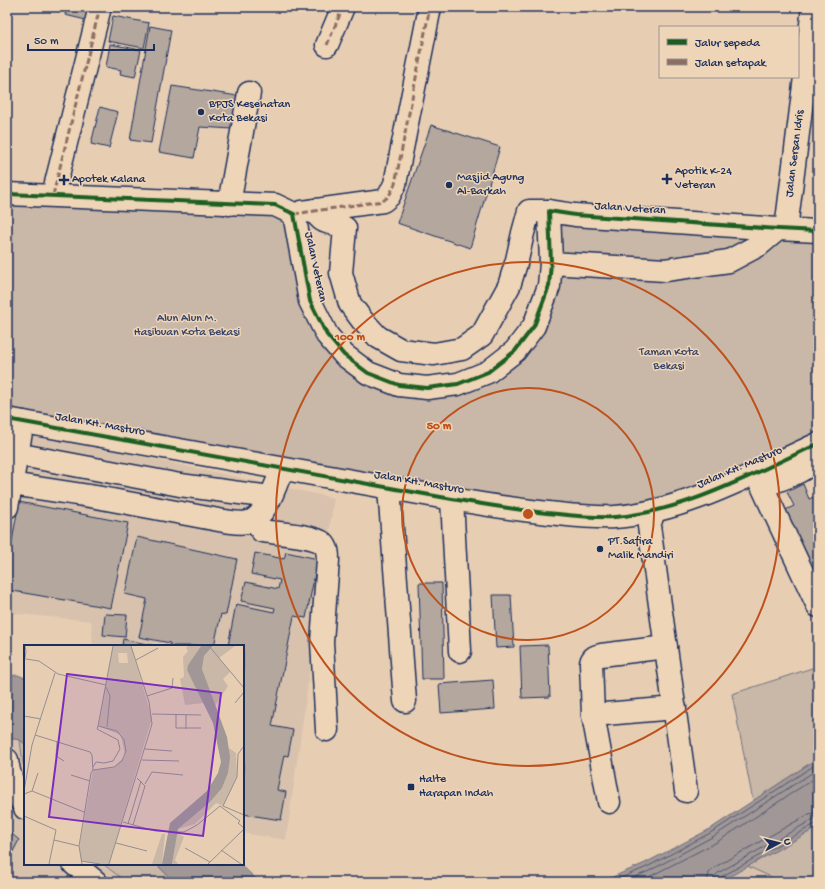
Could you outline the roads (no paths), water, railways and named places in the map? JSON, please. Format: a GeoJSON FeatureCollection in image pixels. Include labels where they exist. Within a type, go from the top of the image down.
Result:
{"type":"FeatureCollection","features":[{"type":"Feature","properties":{"kind":"street"},"geometry":{"type":"LineString","coordinates":[[53,195],[100,7]]}},
{"type":"Feature","properties":{"kind":"street"},"geometry":{"type":"LineString","coordinates":[[327,45],[343,7]]}},
{"type":"Feature","properties":{"kind":"street"},"geometry":{"type":"LineString","coordinates":[[304,212],[383,201],[389,196],[395,184],[430,7]]}},
{"type":"Feature","properties":{"kind":"street","name":"Jalan Sersan Idris"},"geometry":{"type":"LineString","coordinates":[[782,229],[806,77],[812,7]]}},
{"type":"Feature","properties":{"kind":"street"},"geometry":{"type":"LineString","coordinates":[[230,204],[249,93]]}},
{"type":"Feature","properties":{"kind":"street"},"geometry":{"type":"LineString","coordinates":[[7,194],[275,205],[304,212],[325,223],[342,226],[345,228],[341,273],[350,304],[362,320],[378,337],[400,350],[434,354],[462,349],[482,335],[508,286],[518,260],[529,211],[549,211]]}},
{"type":"Feature","properties":{"kind":"street","name":"Jalan Veteran"},"geometry":{"type":"LineString","coordinates":[[304,212],[310,301],[326,335],[344,355],[368,373],[399,385],[427,388],[458,384],[488,372],[515,351],[534,326],[549,286],[551,263],[549,211],[575,215],[818,231]]}},
{"type":"Feature","properties":{"kind":"street"},"geometry":{"type":"LineString","coordinates":[[551,263],[666,270],[729,261],[759,245],[782,229]]}},
{"type":"Feature","properties":{"kind":"street"},"geometry":{"type":"LineString","coordinates":[[7,507],[16,454],[15,420]]}},
{"type":"Feature","properties":{"kind":"street","name":"Jalan KH. Masturo"},"geometry":{"type":"LineString","coordinates":[[15,420],[452,499],[517,510],[580,516],[616,517],[654,511],[724,487],[759,479],[814,446]]}},
{"type":"Feature","properties":{"kind":"street"},"geometry":{"type":"LineString","coordinates":[[116,473],[126,440]]}},
{"type":"Feature","properties":{"kind":"street"},"geometry":{"type":"LineString","coordinates":[[172,511],[190,452]]}},
{"type":"Feature","properties":{"kind":"street"},"geometry":{"type":"LineString","coordinates":[[16,454],[180,485],[270,497]]}},
{"type":"Feature","properties":{"kind":"street"},"geometry":{"type":"LineString","coordinates":[[11,484],[96,497],[235,522],[248,522],[254,520],[262,512],[282,469]]}},
{"type":"Feature","properties":{"kind":"street"},"geometry":{"type":"LineString","coordinates":[[759,479],[818,606]]}},
{"type":"Feature","properties":{"kind":"street"},"geometry":{"type":"LineString","coordinates":[[389,488],[405,700]]}},
{"type":"Feature","properties":{"kind":"street"},"geometry":{"type":"LineString","coordinates":[[452,499],[460,651]]}},
{"type":"Feature","properties":{"kind":"street"},"geometry":{"type":"LineString","coordinates":[[654,511],[649,526],[686,791]]}},
{"type":"Feature","properties":{"kind":"street"},"geometry":{"type":"LineString","coordinates":[[254,520],[262,531],[313,539],[323,544],[328,551],[322,642],[327,730]]}},
{"type":"Feature","properties":{"kind":"street"},"geometry":{"type":"LineString","coordinates":[[609,802],[593,715],[592,659],[597,655],[666,647]]}},
{"type":"Feature","properties":{"kind":"street"},"geometry":{"type":"LineString","coordinates":[[593,715],[675,708]]}},
{"type":"Feature","properties":{"kind":"street"},"geometry":{"type":"LineString","coordinates":[[8,767],[24,806]]}},
{"type":"Feature","properties":{"kind":"street"},"geometry":{"type":"LineString","coordinates":[[75,865],[96,882]]}},
{"type":"Feature","properties":{"kind":"water"},"geometry":{"type":"Polygon","coordinates":[[[18,675],[24,678],[24,743],[20,740],[7,738],[7,676],[18,675]]]}},
{"type":"Feature","properties":{"kind":"water"},"geometry":{"type":"Polygon","coordinates":[[[818,758],[818,827],[720,882],[601,882],[645,863],[710,829],[818,758]]]}},
{"type":"Feature","properties":{"kind":"water"},"geometry":{"type":"Polygon","coordinates":[[[157,865],[241,865],[256,879],[263,882],[174,882],[157,865]]]}},
{"type":"Feature","properties":{"kind":"place","name":"BPJS Kesehatan Kota Bekasi"},"geometry":{"type":"Point","coordinates":[201,112]}},
{"type":"Feature","properties":{"kind":"place","name":"Apotik K-24 Veteran"},"geometry":{"type":"Point","coordinates":[667,179]}},
{"type":"Feature","properties":{"kind":"place","name":"Apotek Kalana"},"geometry":{"type":"Point","coordinates":[64,180]}},
{"type":"Feature","properties":{"kind":"place","name":"Masjid Agung Al-Barkah"},"geometry":{"type":"Point","coordinates":[449,185]}},
{"type":"Feature","properties":{"kind":"place","name":"PT.Safira Malik Mandiri"},"geometry":{"type":"Point","coordinates":[600,549]}},
{"type":"Feature","properties":{"kind":"place","name":"Halte Harapan Indah"},"geometry":{"type":"Point","coordinates":[411,787]}},
{"type":"Feature","properties":{"kind":"park label","name":"Alun Alun M. Hasibuan Kota Bekasi"},"geometry":{"type":"Point","coordinates":[187,326]}},
{"type":"Feature","properties":{"kind":"park label","name":"Taman Kota Bekasi"},"geometry":{"type":"Point","coordinates":[669,360]}}]}
